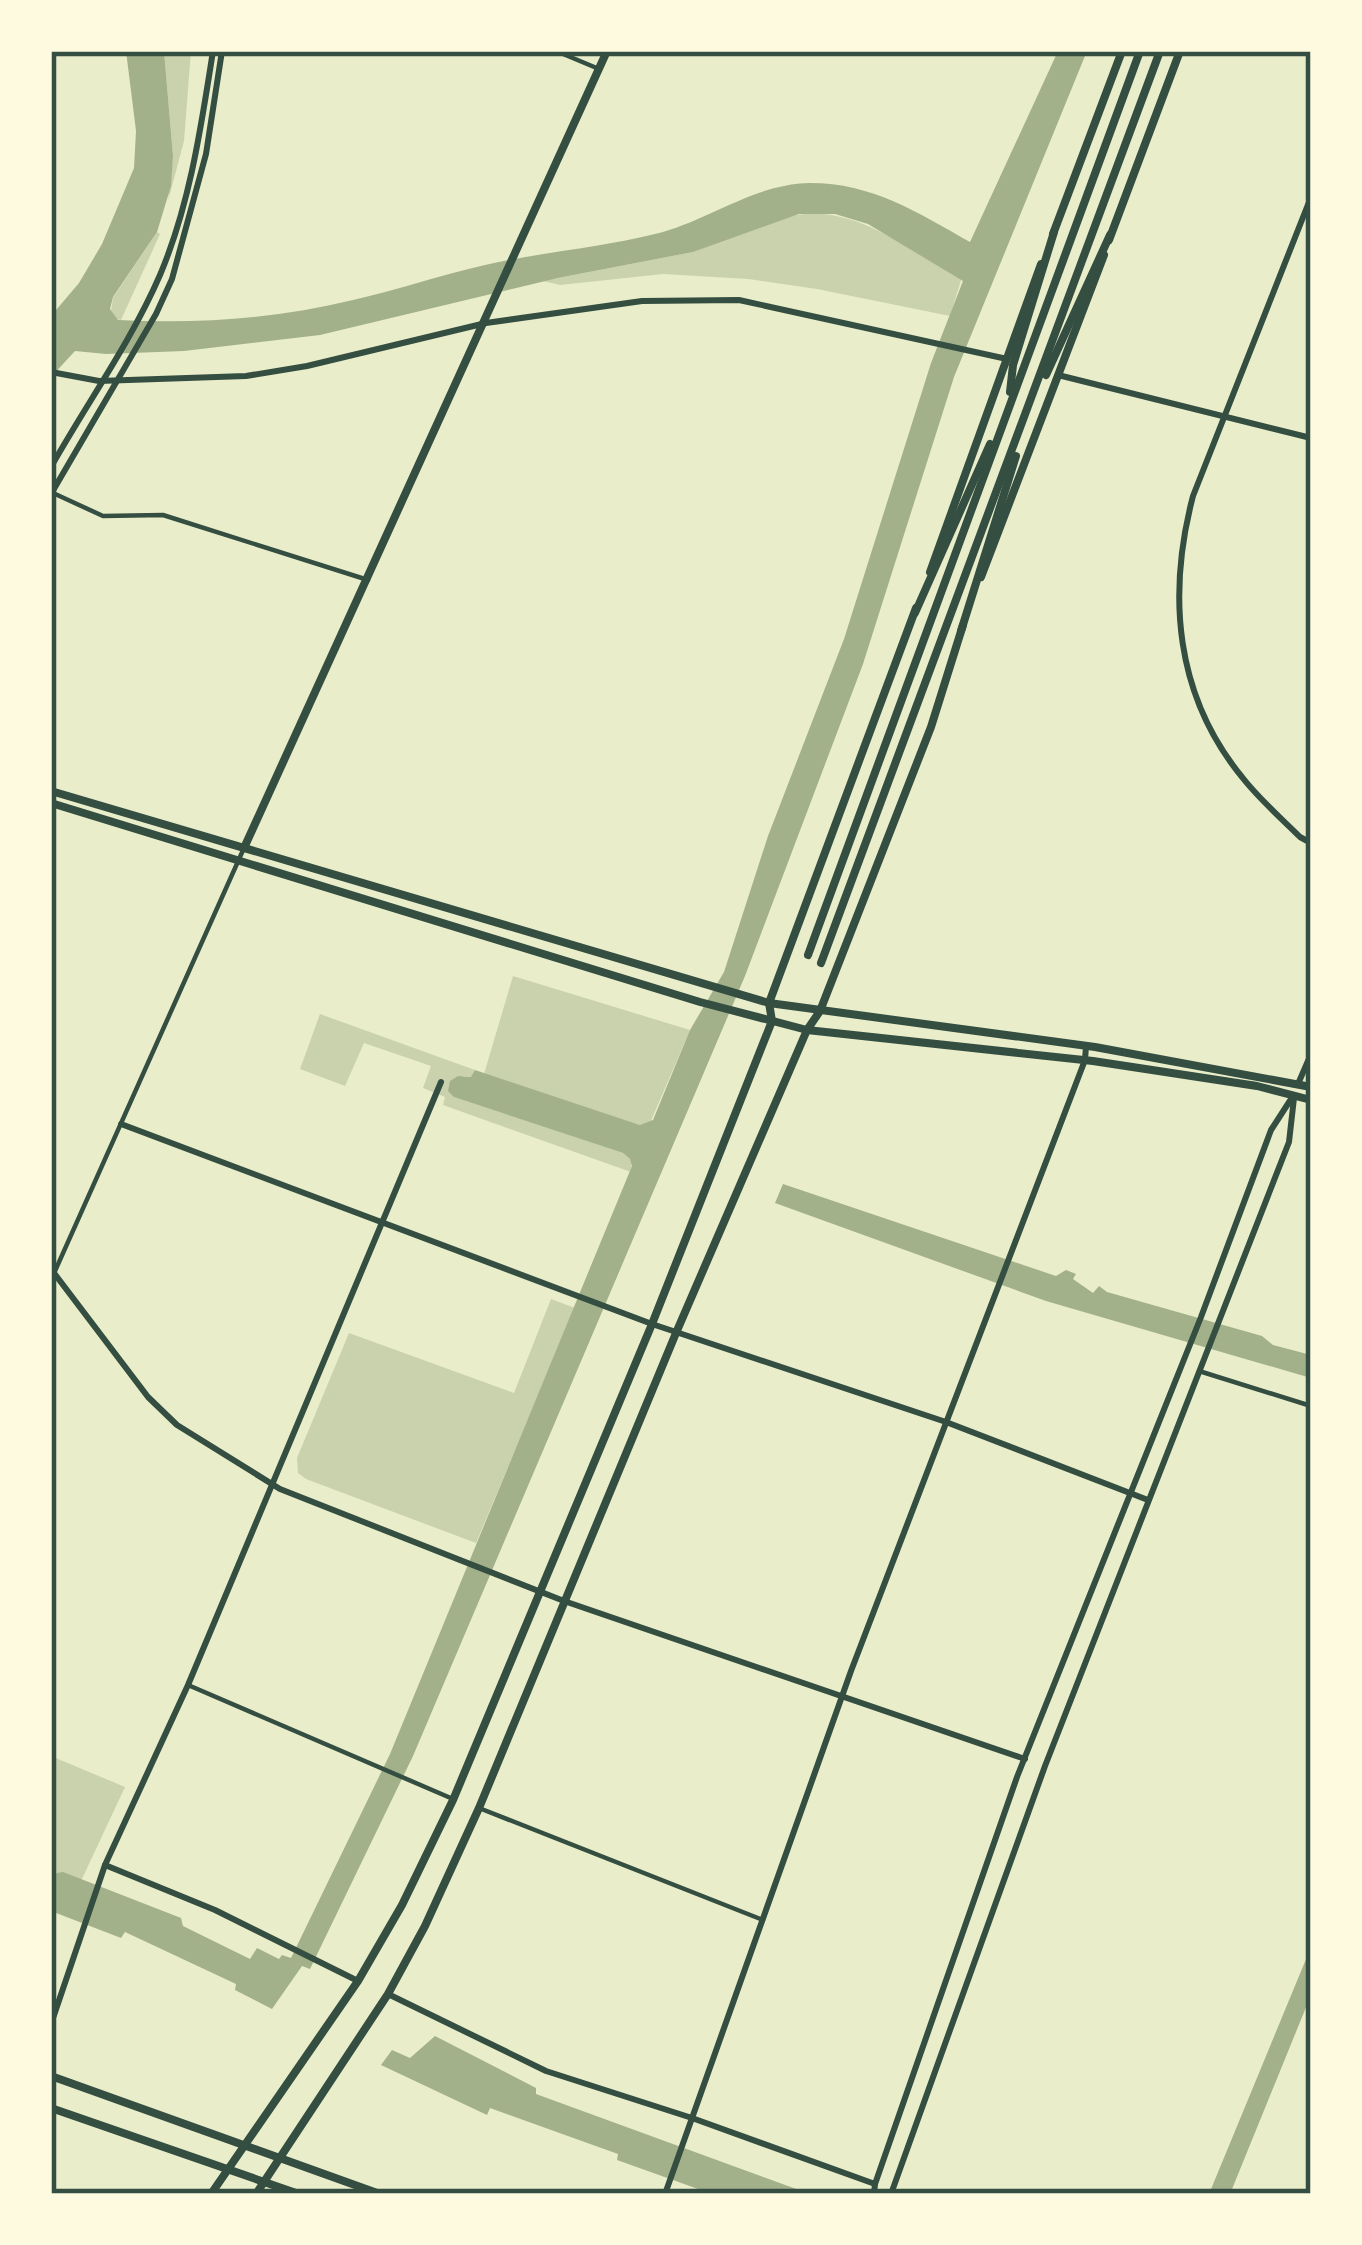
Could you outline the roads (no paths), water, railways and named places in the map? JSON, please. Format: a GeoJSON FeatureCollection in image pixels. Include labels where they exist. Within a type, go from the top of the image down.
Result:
{"type":"FeatureCollection","features":[{"type":"Feature","properties":{"kind":"main road"},"geometry":{"type":"LineString","coordinates":[[244,848],[607,51]]}},
{"type":"Feature","properties":{"kind":"main road"},"geometry":{"type":"LineString","coordinates":[[211,2194],[358,1982],[403,1905],[453,1800],[772,1022],[770,1003],[1122,51]]}},
{"type":"Feature","properties":{"kind":"main road"},"geometry":{"type":"LineString","coordinates":[[808,955],[1139,51]]}},
{"type":"Feature","properties":{"kind":"main road"},"geometry":{"type":"LineString","coordinates":[[821,963],[1160,51]]}},
{"type":"Feature","properties":{"kind":"main road"},"geometry":{"type":"LineString","coordinates":[[961,631],[1180,51]]}},
{"type":"Feature","properties":{"kind":"main road"},"geometry":{"type":"LineString","coordinates":[[915,613],[965,494],[1007,411],[1013,365],[1054,232]]}},
{"type":"Feature","properties":{"kind":"main road"},"geometry":{"type":"LineString","coordinates":[[256,2194],[388,1994],[479,1808],[676,1333],[807,1030],[820,1011],[931,727],[1004,503],[1026,416],[1110,235]]}},
{"type":"Feature","properties":{"kind":"main road"},"geometry":{"type":"LineString","coordinates":[[51,791],[770,1003],[1086,1046],[1311,1085]]}},
{"type":"Feature","properties":{"kind":"main road"},"geometry":{"type":"LineString","coordinates":[[51,803],[772,1022],[807,1030],[1084,1060],[1294,1095],[1311,1102]]}},
{"type":"Feature","properties":{"kind":"main road"},"geometry":{"type":"LineString","coordinates":[[51,2076],[380,2194]]}},
{"type":"Feature","properties":{"kind":"main road"},"geometry":{"type":"LineString","coordinates":[[51,2108],[299,2194]]}},
{"type":"Feature","properties":{"kind":"street"},"geometry":{"type":"LineString","coordinates":[[51,467],[143,310],[168,253],[193,168],[213,51]]}},
{"type":"Feature","properties":{"kind":"street"},"geometry":{"type":"LineString","coordinates":[[222,51],[206,154],[184,244],[156,314],[52,493],[103,516],[163,515],[368,580]]}},
{"type":"Feature","properties":{"kind":"street"},"geometry":{"type":"LineString","coordinates":[[556,51],[599,69]]}},
{"type":"Feature","properties":{"kind":"street"},"geometry":{"type":"LineString","coordinates":[[1311,197],[1193,496],[1181,542],[1177,596],[1182,644],[1211,731],[1241,777],[1311,843]]}},
{"type":"Feature","properties":{"kind":"street"},"geometry":{"type":"LineString","coordinates":[[51,372],[99,381],[246,376],[486,322],[642,301],[739,300],[1007,359]]}},
{"type":"Feature","properties":{"kind":"street"},"geometry":{"type":"LineString","coordinates":[[1058,375],[1311,438]]}},
{"type":"Feature","properties":{"kind":"street"},"geometry":{"type":"LineString","coordinates":[[244,848],[52,1276],[148,1396],[177,1425],[272,1484],[564,1601],[1025,1759]]}},
{"type":"Feature","properties":{"kind":"street"},"geometry":{"type":"LineString","coordinates":[[665,2194],[844,1695],[1086,1046]]}},
{"type":"Feature","properties":{"kind":"street"},"geometry":{"type":"LineString","coordinates":[[874,2194],[1025,1759],[1270,1130],[1294,1095],[1311,1054]]}},
{"type":"Feature","properties":{"kind":"street"},"geometry":{"type":"LineString","coordinates":[[51,2024],[105,1864],[188,1685],[441,1082]]}},
{"type":"Feature","properties":{"kind":"street"},"geometry":{"type":"LineString","coordinates":[[903,2194],[892,2192],[1045,1766],[1289,1142],[1294,1095]]}},
{"type":"Feature","properties":{"kind":"street"},"geometry":{"type":"LineString","coordinates":[[121,1124],[676,1333],[946,1422],[1148,1500]]}},
{"type":"Feature","properties":{"kind":"street"},"geometry":{"type":"LineString","coordinates":[[1199,1371],[1311,1406]]}},
{"type":"Feature","properties":{"kind":"street"},"geometry":{"type":"LineString","coordinates":[[188,1685],[453,1800]]}},
{"type":"Feature","properties":{"kind":"street"},"geometry":{"type":"LineString","coordinates":[[479,1808],[763,1920]]}},
{"type":"Feature","properties":{"kind":"street"},"geometry":{"type":"LineString","coordinates":[[105,1864],[215,1910],[358,1982]]}},
{"type":"Feature","properties":{"kind":"street"},"geometry":{"type":"LineString","coordinates":[[388,1994],[546,2071],[874,2184]]}}]}
